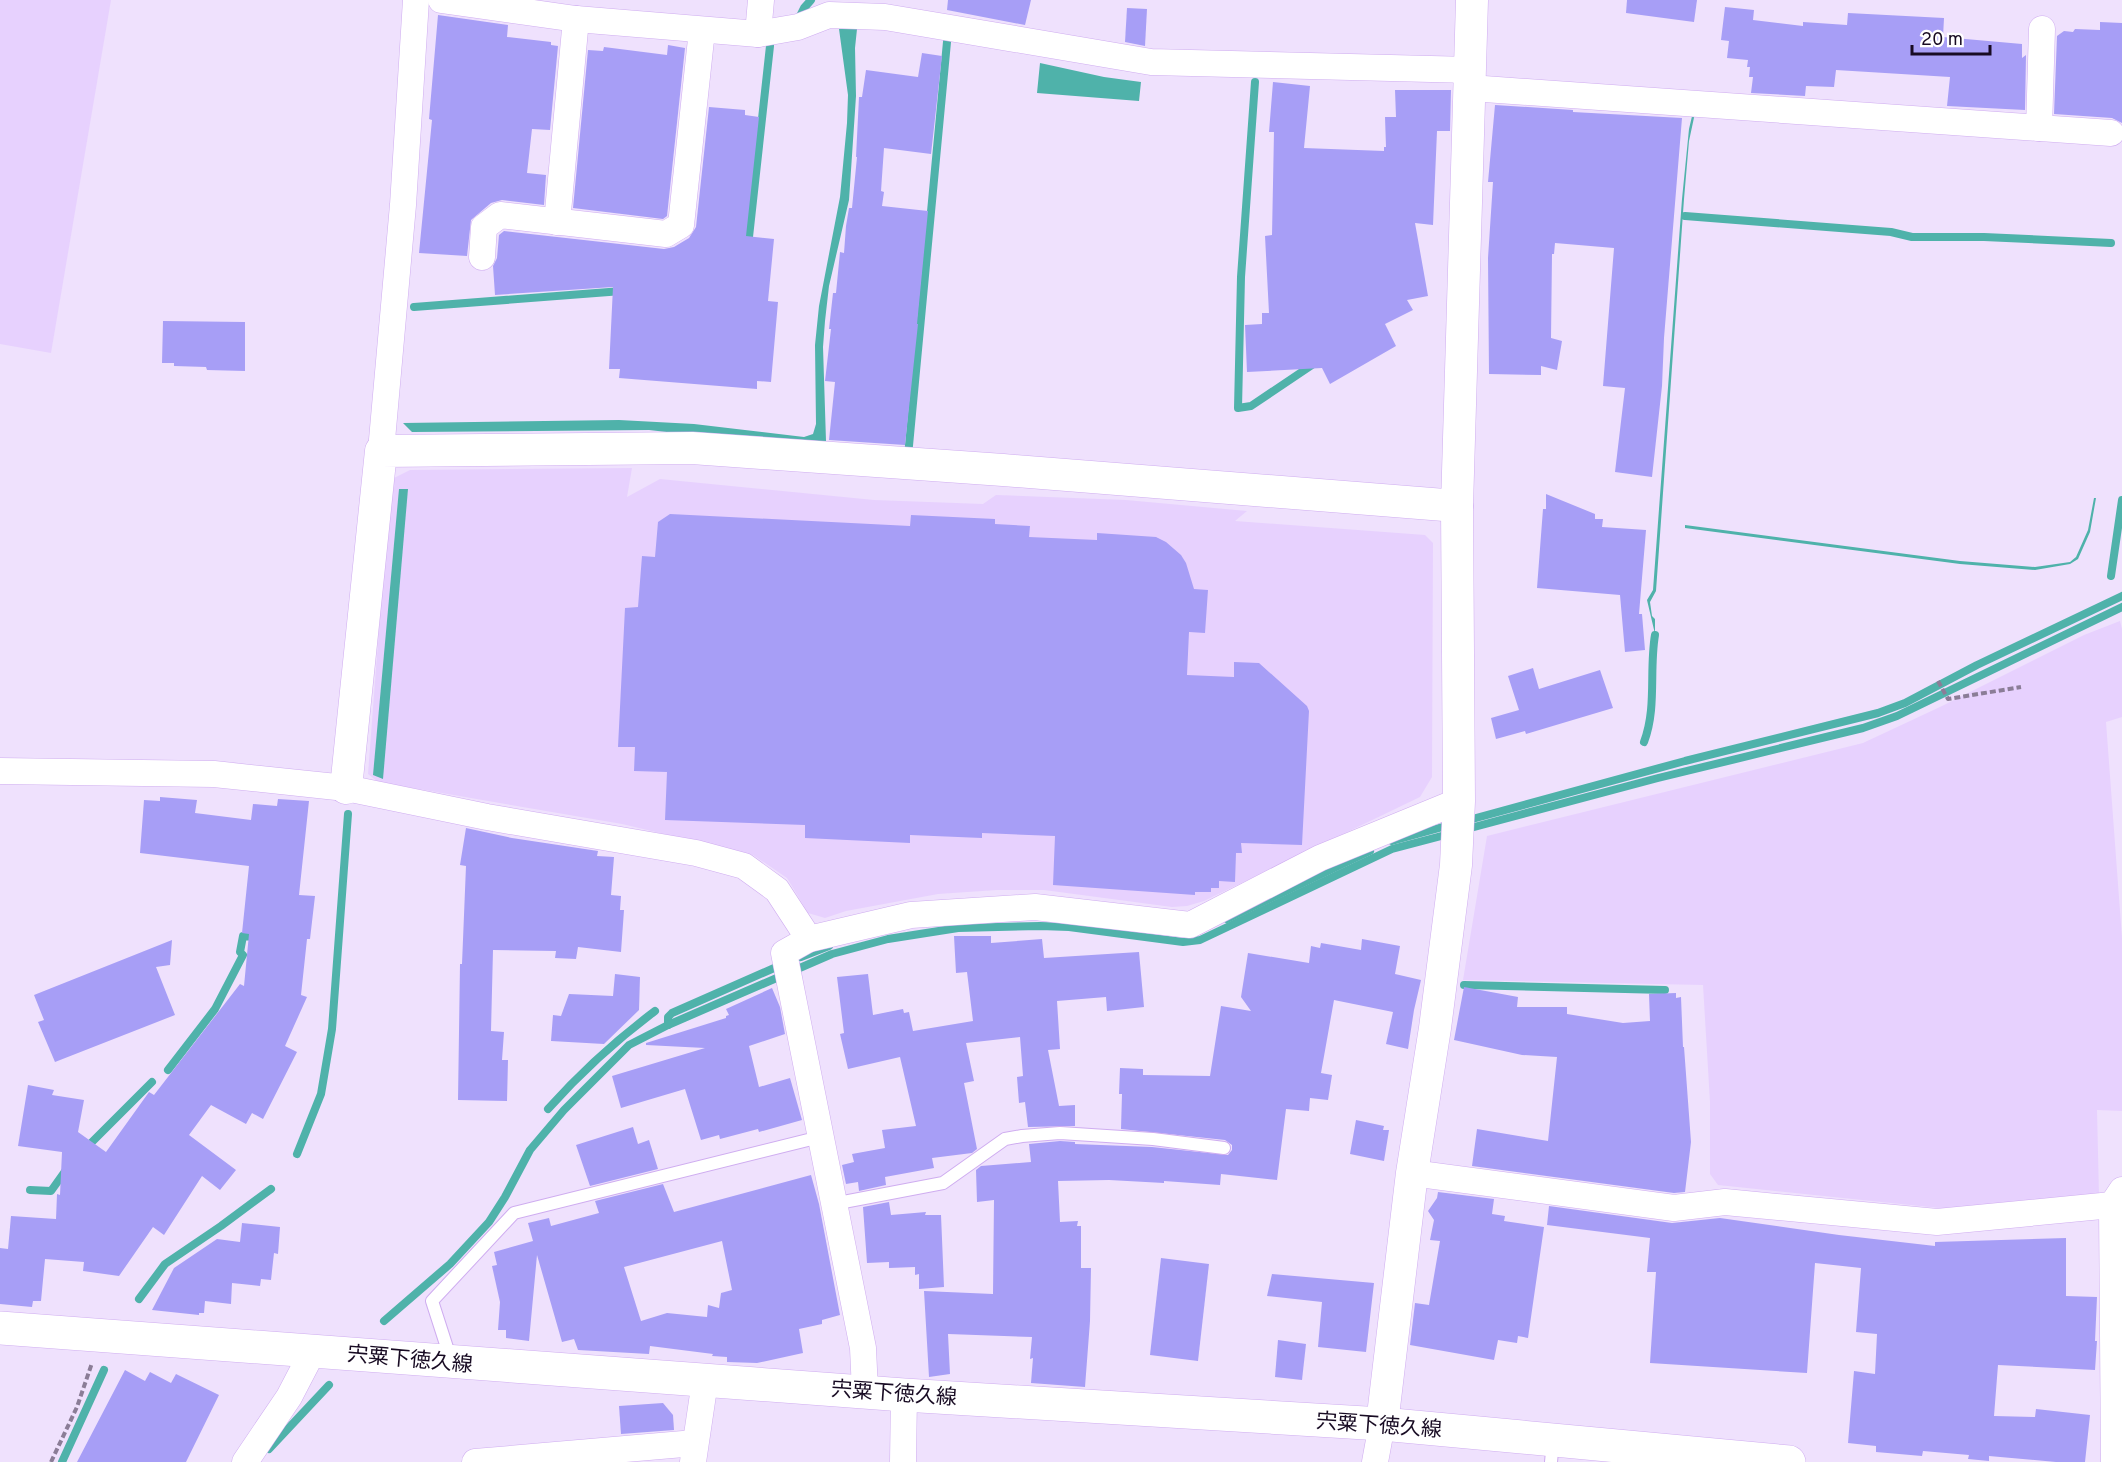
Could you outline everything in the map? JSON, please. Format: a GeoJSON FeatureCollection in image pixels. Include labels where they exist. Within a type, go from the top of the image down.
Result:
{"type":"FeatureCollection","features":[{"type":"Feature","properties":{"kind":"main road","name":"宍粟下徳久線"},"geometry":{"type":"LineString","coordinates":[[0,1328],[904,1395],[1382,1424],[1552,1451],[1789,1462]]}},
{"type":"Feature","properties":{"kind":"street"},"geometry":{"type":"LineString","coordinates":[[346,788],[381,451],[403,205],[416,0]]}},
{"type":"Feature","properties":{"kind":"street"},"geometry":{"type":"LineString","coordinates":[[441,0],[576,18],[758,34],[798,27],[829,15],[885,16],[1151,62],[1470,79],[2111,133]]}},
{"type":"Feature","properties":{"kind":"street"},"geometry":{"type":"LineString","coordinates":[[758,34],[761,0]]}},
{"type":"Feature","properties":{"kind":"street"},"geometry":{"type":"LineString","coordinates":[[1375,1462],[1382,1424],[1412,1173],[1456,865],[1459,801],[1457,506],[1472,0]]}},
{"type":"Feature","properties":{"kind":"street"},"geometry":{"type":"LineString","coordinates":[[556,222],[576,18]]}},
{"type":"Feature","properties":{"kind":"street"},"geometry":{"type":"LineString","coordinates":[[2039,128],[2042,29]]}},
{"type":"Feature","properties":{"kind":"street"},"geometry":{"type":"LineString","coordinates":[[482,257],[484,227],[500,215],[666,234],[681,225],[702,30]]}},
{"type":"Feature","properties":{"kind":"street"},"geometry":{"type":"LineString","coordinates":[[381,451],[692,448],[1457,506]]}},
{"type":"Feature","properties":{"kind":"street"},"geometry":{"type":"LineString","coordinates":[[0,771],[214,774],[346,788],[487,817],[696,853],[744,866],[777,890],[809,939]]}},
{"type":"Feature","properties":{"kind":"street"},"geometry":{"type":"LineString","coordinates":[[865,1391],[863,1348],[784,953],[809,939],[911,915],[1035,907],[1190,925],[1320,858],[1459,801]]}},
{"type":"Feature","properties":{"kind":"street"},"geometry":{"type":"LineString","coordinates":[[1412,1173],[1674,1208],[1725,1202],[1937,1222],[2117,1198],[2114,1462]]}},
{"type":"Feature","properties":{"kind":"street"},"geometry":{"type":"LineString","coordinates":[[245,1462],[290,1397],[313,1351]]}},
{"type":"Feature","properties":{"kind":"street"},"geometry":{"type":"LineString","coordinates":[[476,1462],[694,1453],[705,1381]]}},
{"type":"Feature","properties":{"kind":"street"},"geometry":{"type":"LineString","coordinates":[[903,1462],[904,1395]]}},
{"type":"Feature","properties":{"kind":"lane"},"geometry":{"type":"LineString","coordinates":[[833,1204],[943,1183],[1005,1139],[1022,1136],[1060,1133],[1153,1139],[1224,1148]]}},
{"type":"Feature","properties":{"kind":"lane"},"geometry":{"type":"LineString","coordinates":[[452,1363],[432,1301],[514,1213],[820,1137]]}},
{"type":"Feature","properties":{"kind":"path"},"geometry":{"type":"LineString","coordinates":[[1938,681],[1948,699],[2021,687]]}},
{"type":"Feature","properties":{"kind":"path"},"geometry":{"type":"LineString","coordinates":[[51,1462],[77,1407],[101,1336]]}},
{"type":"Feature","properties":{"kind":"shaded area"},"geometry":{"type":"Polygon","coordinates":[[[0,0],[111,0],[51,353],[0,344],[0,0]]]}},
{"type":"Feature","properties":{"kind":"shaded area"},"geometry":{"type":"Polygon","coordinates":[[[839,29],[857,29],[856,96],[849,200],[829,286],[825,321],[823,347],[826,441],[818,449],[649,430],[412,432],[403,423],[619,420],[694,424],[804,437],[813,434],[816,424],[815,345],[819,306],[840,197],[847,123],[848,95],[839,29]]]}},
{"type":"Feature","properties":{"kind":"shaded area"},"geometry":{"type":"Polygon","coordinates":[[[1040,63],[1104,77],[1141,82],[1139,101],[1037,93],[1040,63]]]}},
{"type":"Feature","properties":{"kind":"shaded area"},"geometry":{"type":"Polygon","coordinates":[[[1693,112],[1695,113],[1689,141],[1684,199],[1656,591],[1650,602],[1652,616],[1655,619],[1655,634],[1647,600],[1653,590],[1682,199],[1689,129],[1693,112]]]}},
{"type":"Feature","properties":{"kind":"shaded area"},"geometry":{"type":"Polygon","coordinates":[[[632,468],[627,497],[660,479],[874,500],[983,504],[996,495],[1126,500],[1247,511],[1235,521],[1425,535],[1433,543],[1432,777],[1420,797],[1204,901],[1187,906],[1172,907],[1044,890],[997,890],[938,894],[846,911],[825,918],[808,913],[787,878],[753,855],[622,824],[378,782],[368,774],[392,479],[410,470],[632,468]]]}},
{"type":"Feature","properties":{"kind":"shaded area"},"geometry":{"type":"Polygon","coordinates":[[[399,489],[408,489],[383,779],[373,775],[399,489]]]}},
{"type":"Feature","properties":{"kind":"shaded area"},"geometry":{"type":"Polygon","coordinates":[[[2094,498],[2096,498],[2090,532],[2078,559],[2070,564],[2035,570],[1960,564],[1685,528],[1685,525],[1960,561],[2035,567],[2070,562],[2076,557],[2088,530],[2094,498]]]}},
{"type":"Feature","properties":{"kind":"shaded area"},"geometry":{"type":"Polygon","coordinates":[[[2120,621],[2122,629],[2122,717],[2106,722],[2122,938],[2122,1111],[2097,1110],[2099,1196],[1949,1209],[1718,1185],[1710,1174],[1710,1102],[1703,985],[1463,980],[1487,836],[1863,743],[2084,635],[2120,621]]]}},
{"type":"Feature","properties":{"kind":"building"},"geometry":{"type":"Polygon","coordinates":[[[948,0],[1031,0],[1025,25],[947,10],[948,0]]]}},
{"type":"Feature","properties":{"kind":"building"},"geometry":{"type":"Polygon","coordinates":[[[1627,0],[1697,0],[1694,22],[1626,13],[1627,0]]]}},
{"type":"Feature","properties":{"kind":"building"},"geometry":{"type":"Polygon","coordinates":[[[1725,7],[1754,10],[1753,20],[1803,26],[1803,22],[1847,25],[1848,13],[1944,18],[1943,37],[2022,44],[2022,58],[2026,55],[2025,110],[1947,106],[1950,77],[1836,70],[1834,87],[1806,86],[1805,96],[1751,93],[1753,77],[1749,77],[1748,60],[1727,58],[1729,41],[1721,40],[1725,7]]]}},
{"type":"Feature","properties":{"kind":"building"},"geometry":{"type":"Polygon","coordinates":[[[1127,8],[1147,9],[1145,46],[1125,42],[1127,8]]]}},
{"type":"Feature","properties":{"kind":"building"},"geometry":{"type":"Polygon","coordinates":[[[438,15],[508,25],[507,37],[551,42],[551,45],[558,46],[550,130],[532,129],[527,173],[546,175],[544,205],[502,200],[491,203],[471,220],[467,256],[419,253],[432,120],[429,119],[438,15]]]}},
{"type":"Feature","properties":{"kind":"building"},"geometry":{"type":"Polygon","coordinates":[[[2100,22],[2122,23],[2122,123],[2112,118],[2054,114],[2057,36],[2064,31],[2073,32],[2075,29],[2100,30],[2100,22]]]}},
{"type":"Feature","properties":{"kind":"building"},"geometry":{"type":"Polygon","coordinates":[[[668,45],[685,48],[667,216],[663,219],[573,208],[588,50],[603,51],[604,47],[667,55],[668,45]]]}},
{"type":"Feature","properties":{"kind":"building"},"geometry":{"type":"Polygon","coordinates":[[[922,53],[942,56],[931,154],[884,148],[881,191],[884,192],[882,206],[928,211],[905,445],[829,440],[835,382],[825,381],[831,329],[829,329],[833,293],[836,293],[840,252],[844,253],[849,208],[852,208],[859,97],[862,97],[866,70],[918,77],[922,53]]]}},
{"type":"Feature","properties":{"kind":"building"},"geometry":{"type":"Polygon","coordinates":[[[1273,82],[1310,86],[1304,148],[1384,151],[1386,147],[1385,117],[1396,117],[1395,90],[1451,90],[1450,131],[1437,131],[1433,225],[1415,223],[1428,296],[1407,300],[1413,310],[1385,324],[1396,346],[1330,384],[1322,368],[1247,372],[1245,325],[1262,324],[1262,313],[1269,313],[1265,236],[1272,235],[1274,132],[1269,132],[1273,82]]]}},
{"type":"Feature","properties":{"kind":"building"},"geometry":{"type":"Polygon","coordinates":[[[1495,105],[1682,118],[1662,386],[1652,477],[1615,472],[1625,388],[1603,386],[1614,248],[1555,243],[1554,254],[1552,254],[1551,338],[1562,341],[1557,370],[1541,366],[1541,375],[1489,374],[1488,258],[1493,182],[1488,182],[1495,105]]]}},
{"type":"Feature","properties":{"kind":"building"},"geometry":{"type":"Polygon","coordinates":[[[709,107],[745,110],[745,115],[759,117],[746,236],[774,239],[768,301],[778,302],[771,382],[757,381],[757,389],[619,378],[620,369],[609,369],[613,287],[495,295],[493,266],[497,258],[499,235],[504,231],[664,249],[674,247],[689,238],[696,227],[709,107]]]}},
{"type":"Feature","properties":{"kind":"building"},"geometry":{"type":"Polygon","coordinates":[[[163,321],[245,322],[245,371],[207,370],[206,367],[174,366],[174,363],[162,363],[163,321]]]}},
{"type":"Feature","properties":{"kind":"building"},"geometry":{"type":"Polygon","coordinates":[[[1546,494],[1595,514],[1595,519],[1603,519],[1602,527],[1646,530],[1639,614],[1642,614],[1645,650],[1625,652],[1620,595],[1537,588],[1546,494]]]}},
{"type":"Feature","properties":{"kind":"building"},"geometry":{"type":"Polygon","coordinates":[[[670,514],[910,526],[911,515],[995,519],[995,524],[1030,526],[1029,537],[1097,540],[1097,533],[1156,537],[1166,542],[1181,555],[1186,563],[1194,589],[1208,590],[1205,633],[1189,632],[1187,675],[1234,677],[1234,662],[1259,663],[1307,706],[1309,711],[1302,845],[1241,843],[1242,853],[1236,853],[1235,882],[1219,881],[1219,888],[1211,888],[1211,892],[1195,892],[1195,895],[1053,885],[1055,836],[982,833],[982,838],[910,835],[910,843],[805,838],[805,825],[665,820],[667,772],[634,771],[635,747],[618,747],[625,608],[638,607],[642,556],[655,557],[658,522],[670,514]]]}},
{"type":"Feature","properties":{"kind":"building"},"geometry":{"type":"Polygon","coordinates":[[[1533,668],[1539,689],[1600,670],[1613,708],[1526,734],[1525,731],[1496,739],[1491,718],[1519,710],[1508,676],[1533,668]]]}},
{"type":"Feature","properties":{"kind":"building"},"geometry":{"type":"Polygon","coordinates":[[[160,797],[197,800],[195,813],[251,820],[253,804],[277,806],[278,799],[309,801],[299,895],[315,896],[310,939],[307,939],[301,995],[307,997],[285,1046],[297,1052],[263,1119],[252,1113],[246,1124],[211,1105],[189,1135],[236,1170],[220,1190],[202,1176],[164,1235],[153,1227],[119,1276],[83,1271],[84,1262],[45,1259],[41,1301],[33,1301],[32,1307],[0,1304],[0,1248],[8,1249],[11,1216],[56,1219],[57,1194],[60,1195],[62,1152],[18,1146],[28,1085],[54,1090],[52,1095],[84,1100],[78,1132],[106,1152],[149,1092],[154,1095],[240,984],[244,986],[249,934],[242,933],[249,866],[140,853],[144,800],[160,801],[160,797]]]}},
{"type":"Feature","properties":{"kind":"building"},"geometry":{"type":"Polygon","coordinates":[[[466,828],[512,838],[598,851],[597,856],[614,857],[611,895],[621,896],[620,910],[624,910],[621,952],[578,947],[576,959],[555,958],[556,951],[493,950],[491,1031],[504,1032],[502,1060],[508,1060],[507,1101],[458,1100],[460,964],[462,964],[466,866],[460,865],[466,828]]]}},
{"type":"Feature","properties":{"kind":"building"},"geometry":{"type":"Polygon","coordinates":[[[954,936],[991,936],[991,943],[1042,939],[1044,958],[1139,952],[1144,1007],[1107,1011],[1106,997],[1057,1001],[1060,1049],[1048,1050],[1059,1106],[1075,1105],[1075,1126],[1028,1127],[1025,1102],[1019,1103],[1017,1077],[1023,1076],[1020,1037],[966,1043],[974,1081],[964,1083],[977,1149],[972,1153],[932,1158],[934,1168],[885,1177],[886,1185],[859,1191],[858,1182],[846,1184],[842,1165],[854,1162],[852,1154],[885,1148],[882,1130],[916,1126],[900,1057],[848,1069],[840,1034],[844,1033],[837,977],[868,974],[873,1015],[903,1009],[904,1013],[909,1012],[913,1031],[973,1021],[967,972],[956,973],[954,936]]]}},
{"type":"Feature","properties":{"kind":"building"},"geometry":{"type":"Polygon","coordinates":[[[1362,939],[1400,946],[1395,974],[1421,980],[1408,1049],[1386,1044],[1393,1012],[1334,1000],[1321,1073],[1332,1075],[1328,1100],[1310,1098],[1309,1111],[1286,1109],[1277,1180],[1221,1174],[1220,1185],[1164,1181],[1164,1183],[1109,1180],[1058,1181],[1060,1222],[1078,1221],[1077,1226],[1081,1226],[1081,1268],[1091,1268],[1085,1387],[1031,1383],[1032,1337],[948,1334],[950,1374],[929,1377],[924,1291],[993,1294],[994,1200],[977,1202],[976,1170],[981,1166],[1031,1162],[1029,1144],[1060,1141],[1228,1155],[1232,1150],[1232,1145],[1225,1140],[1121,1129],[1120,1068],[1143,1069],[1143,1075],[1210,1076],[1221,1006],[1251,1011],[1241,997],[1248,953],[1309,963],[1311,946],[1320,948],[1321,943],[1361,950],[1362,939]]]}},
{"type":"Feature","properties":{"kind":"building"},"geometry":{"type":"Polygon","coordinates":[[[172,940],[170,965],[156,967],[175,1015],[55,1062],[38,1022],[44,1020],[34,995],[172,940]]]}},
{"type":"Feature","properties":{"kind":"building"},"geometry":{"type":"Polygon","coordinates":[[[615,974],[640,977],[639,1010],[604,1044],[551,1041],[553,1015],[561,1016],[569,994],[613,996],[615,974]]]}},
{"type":"Feature","properties":{"kind":"building"},"geometry":{"type":"Polygon","coordinates":[[[1464,987],[1518,997],[1517,1007],[1567,1007],[1567,1014],[1623,1023],[1650,1021],[1649,994],[1676,993],[1676,998],[1681,997],[1691,1142],[1685,1192],[1674,1193],[1472,1166],[1477,1129],[1548,1141],[1557,1057],[1522,1055],[1454,1040],[1464,987]]]}},
{"type":"Feature","properties":{"kind":"building"},"geometry":{"type":"Polygon","coordinates":[[[772,988],[780,1007],[785,1034],[749,1046],[759,1087],[790,1078],[802,1120],[759,1132],[758,1129],[720,1139],[719,1135],[701,1140],[685,1089],[621,1108],[612,1076],[705,1048],[646,1045],[646,1043],[726,1018],[729,1015],[726,1009],[772,988]]]}},
{"type":"Feature","properties":{"kind":"building"},"geometry":{"type":"Polygon","coordinates":[[[1356,1120],[1384,1126],[1383,1130],[1389,1130],[1384,1161],[1350,1154],[1356,1120]]]}},
{"type":"Feature","properties":{"kind":"building"},"geometry":{"type":"Polygon","coordinates":[[[633,1127],[638,1144],[649,1140],[658,1169],[590,1186],[576,1145],[633,1127]]]}},
{"type":"Feature","properties":{"kind":"building"},"geometry":{"type":"Polygon","coordinates":[[[811,1175],[819,1204],[840,1315],[822,1320],[822,1324],[799,1329],[803,1353],[757,1363],[727,1362],[727,1357],[712,1356],[713,1354],[650,1346],[649,1354],[578,1350],[574,1339],[562,1342],[537,1255],[529,1341],[506,1338],[506,1330],[498,1330],[500,1302],[492,1266],[497,1265],[494,1252],[533,1241],[528,1223],[549,1218],[551,1226],[599,1213],[595,1201],[663,1184],[674,1212],[811,1175]],[[722,1241],[624,1267],[641,1321],[667,1313],[707,1317],[708,1305],[719,1308],[721,1293],[732,1290],[722,1241]]]}},
{"type":"Feature","properties":{"kind":"building"},"geometry":{"type":"Polygon","coordinates":[[[1438,1192],[1494,1199],[1492,1214],[1505,1216],[1504,1221],[1544,1227],[1528,1338],[1518,1336],[1517,1343],[1498,1340],[1494,1360],[1410,1345],[1415,1303],[1429,1305],[1440,1241],[1430,1240],[1434,1220],[1428,1211],[1437,1198],[1438,1192]]]}},
{"type":"Feature","properties":{"kind":"building"},"geometry":{"type":"Polygon","coordinates":[[[889,1202],[891,1215],[926,1212],[925,1215],[941,1215],[944,1287],[919,1289],[919,1274],[915,1275],[915,1267],[889,1268],[889,1262],[867,1263],[863,1207],[889,1202]]]}},
{"type":"Feature","properties":{"kind":"building"},"geometry":{"type":"Polygon","coordinates":[[[1549,1206],[1672,1223],[1720,1218],[1935,1246],[1935,1242],[2066,1238],[2066,1296],[2097,1297],[2095,1370],[1998,1365],[1994,1416],[2035,1417],[2036,1409],[2090,1415],[2085,1462],[2056,1462],[1989,1456],[1989,1461],[1968,1459],[1969,1455],[1923,1451],[1922,1456],[1876,1452],[1876,1446],[1848,1443],[1854,1371],[1875,1374],[1877,1334],[1856,1332],[1861,1268],[1815,1263],[1807,1373],[1650,1363],[1656,1272],[1647,1272],[1650,1238],[1547,1225],[1549,1206]]]}},
{"type":"Feature","properties":{"kind":"building"},"geometry":{"type":"Polygon","coordinates":[[[242,1223],[280,1227],[278,1254],[274,1253],[271,1280],[261,1279],[260,1286],[232,1283],[231,1304],[205,1301],[204,1313],[199,1313],[199,1315],[152,1310],[174,1268],[217,1239],[240,1242],[242,1223]]]}},
{"type":"Feature","properties":{"kind":"building"},"geometry":{"type":"Polygon","coordinates":[[[1161,1258],[1209,1264],[1198,1361],[1150,1355],[1161,1258]]]}},
{"type":"Feature","properties":{"kind":"building"},"geometry":{"type":"Polygon","coordinates":[[[1272,1274],[1374,1283],[1366,1352],[1318,1347],[1322,1302],[1267,1296],[1272,1274]]]}},
{"type":"Feature","properties":{"kind":"building"},"geometry":{"type":"Polygon","coordinates":[[[1278,1340],[1306,1344],[1302,1380],[1275,1377],[1278,1340]]]}},
{"type":"Feature","properties":{"kind":"building"},"geometry":{"type":"Polygon","coordinates":[[[125,1370],[145,1381],[150,1372],[171,1383],[176,1374],[219,1395],[186,1462],[77,1462],[125,1370]]]}},
{"type":"Feature","properties":{"kind":"building"},"geometry":{"type":"Polygon","coordinates":[[[663,1403],[673,1415],[674,1430],[621,1434],[619,1406],[663,1403]]]}},
{"type":"Feature","properties":{"kind":"waterway"},"geometry":{"type":"LineString","coordinates":[[799,18],[811,0]]}},
{"type":"Feature","properties":{"kind":"waterway"},"geometry":{"type":"LineString","coordinates":[[908,456],[947,42]]}},
{"type":"Feature","properties":{"kind":"waterway"},"geometry":{"type":"LineString","coordinates":[[748,246],[770,46]]}},
{"type":"Feature","properties":{"kind":"waterway"},"geometry":{"type":"LineString","coordinates":[[1255,82],[1241,277],[1238,408],[1251,406],[1312,365]]}},
{"type":"Feature","properties":{"kind":"waterway"},"geometry":{"type":"LineString","coordinates":[[1685,216],[1891,232],[1912,237],[1984,237],[2111,243]]}},
{"type":"Feature","properties":{"kind":"waterway"},"geometry":{"type":"LineString","coordinates":[[414,307],[622,291]]}},
{"type":"Feature","properties":{"kind":"waterway"},"geometry":{"type":"LineString","coordinates":[[2111,576],[2122,500]]}},
{"type":"Feature","properties":{"kind":"waterway"},"geometry":{"type":"LineString","coordinates":[[1465,821],[1685,761],[1878,713],[1905,703],[1977,665],[2122,596]]}},
{"type":"Feature","properties":{"kind":"waterway"},"geometry":{"type":"LineString","coordinates":[[1463,830],[1658,778],[1863,728],[1897,716],[2122,607]]}},
{"type":"Feature","properties":{"kind":"waterway"},"geometry":{"type":"LineString","coordinates":[[1644,742],[1652,702],[1655,635]]}},
{"type":"Feature","properties":{"kind":"waterway"},"geometry":{"type":"LineString","coordinates":[[297,1154],[321,1094],[332,1029],[348,814]]}},
{"type":"Feature","properties":{"kind":"waterway"},"geometry":{"type":"LineString","coordinates":[[1392,841],[1450,825]]}},
{"type":"Feature","properties":{"kind":"waterway"},"geometry":{"type":"LineString","coordinates":[[384,1321],[450,1264],[489,1222],[530,1150],[564,1110],[629,1045],[668,1025],[832,954],[888,939],[958,928],[1040,926],[1069,927],[1183,942],[1200,940],[1392,849],[1449,834]]}},
{"type":"Feature","properties":{"kind":"waterway"},"geometry":{"type":"LineString","coordinates":[[1227,919],[1370,851]]}},
{"type":"Feature","properties":{"kind":"waterway"},"geometry":{"type":"LineString","coordinates":[[168,1070],[215,1009],[243,955],[240,952],[243,936],[257,937]]}},
{"type":"Feature","properties":{"kind":"waterway"},"geometry":{"type":"LineString","coordinates":[[801,957],[829,946]]}},
{"type":"Feature","properties":{"kind":"waterway"},"geometry":{"type":"LineString","coordinates":[[668,1025],[668,1017],[672,1013],[781,965]]}},
{"type":"Feature","properties":{"kind":"waterway"},"geometry":{"type":"LineString","coordinates":[[1464,985],[1665,990]]}},
{"type":"Feature","properties":{"kind":"waterway"},"geometry":{"type":"LineString","coordinates":[[548,1109],[599,1057],[655,1011]]}},
{"type":"Feature","properties":{"kind":"waterway"},"geometry":{"type":"LineString","coordinates":[[86,1148],[152,1082]]}},
{"type":"Feature","properties":{"kind":"waterway"},"geometry":{"type":"LineString","coordinates":[[30,1190],[51,1191],[66,1170]]}},
{"type":"Feature","properties":{"kind":"waterway"},"geometry":{"type":"LineString","coordinates":[[139,1299],[165,1264],[271,1189]]}},
{"type":"Feature","properties":{"kind":"waterway"},"geometry":{"type":"LineString","coordinates":[[62,1462],[104,1370]]}},
{"type":"Feature","properties":{"kind":"waterway"},"geometry":{"type":"LineString","coordinates":[[269,1449],[329,1385]]}}]}
